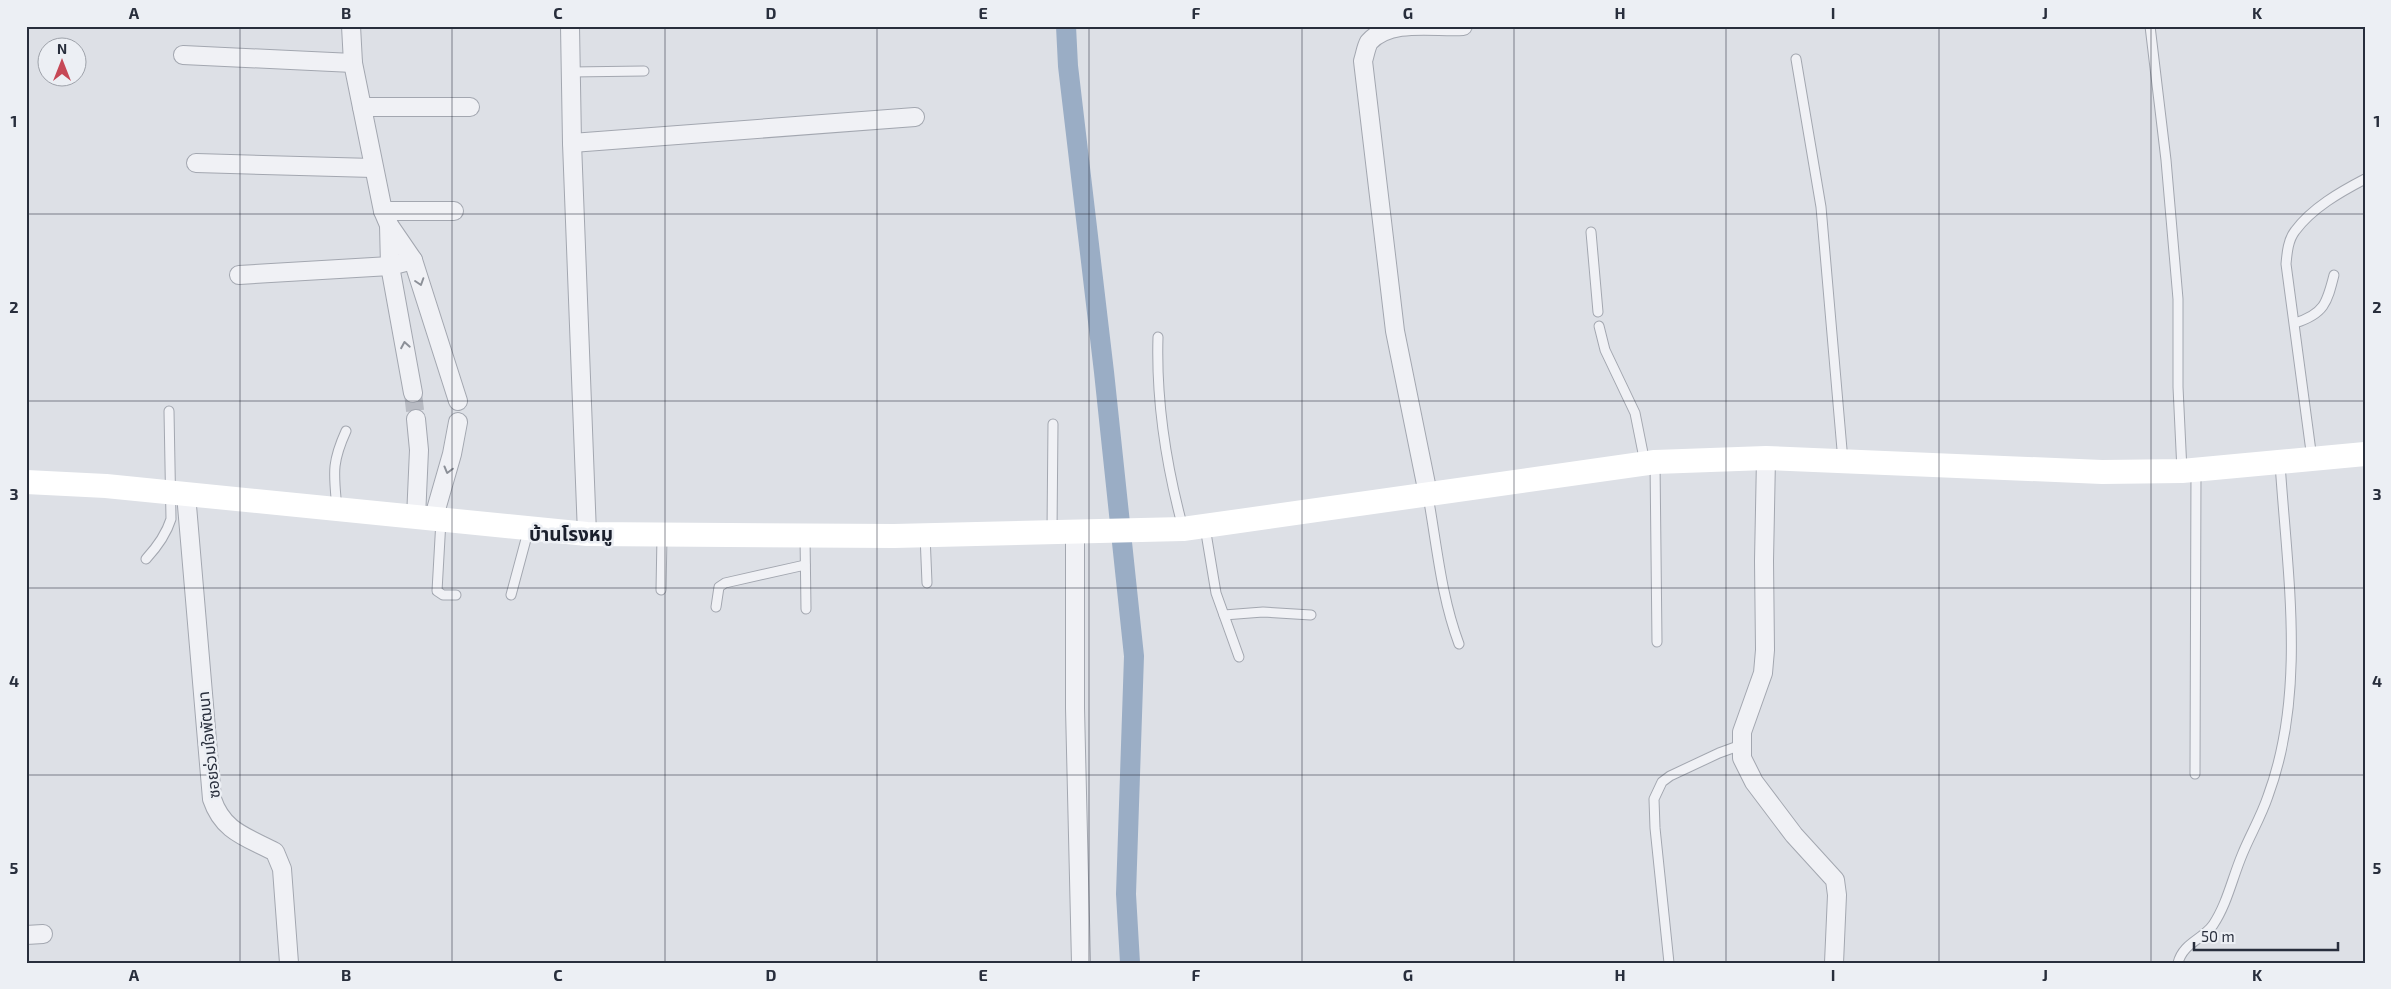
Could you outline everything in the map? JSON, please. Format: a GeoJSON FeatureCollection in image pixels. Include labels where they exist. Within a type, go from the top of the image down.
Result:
{"type":"FeatureCollection","features":[{"type":"Feature","properties":{"kind":"street"},"geometry":{"type":"LineString","coordinates":[[350,26],[353,63],[373,168],[386,218],[390,266],[413,393]]}},
{"type":"Feature","properties":{"kind":"street"},"geometry":{"type":"LineString","coordinates":[[570,26],[572,143],[587,534]]}},
{"type":"Feature","properties":{"kind":"street"},"geometry":{"type":"LineString","coordinates":[[1428,494],[1395,331],[1363,61],[1368,44],[1383,32],[1412,27],[1463,26]]}},
{"type":"Feature","properties":{"kind":"street"},"geometry":{"type":"LineString","coordinates":[[183,55],[353,63]]}},
{"type":"Feature","properties":{"kind":"street"},"geometry":{"type":"LineString","coordinates":[[362,107],[470,107]]}},
{"type":"Feature","properties":{"kind":"street"},"geometry":{"type":"LineString","coordinates":[[572,143],[916,116]]}},
{"type":"Feature","properties":{"kind":"street"},"geometry":{"type":"LineString","coordinates":[[196,163],[373,168]]}},
{"type":"Feature","properties":{"kind":"street"},"geometry":{"type":"LineString","coordinates":[[386,218],[454,211]]}},
{"type":"Feature","properties":{"kind":"street"},"geometry":{"type":"LineString","coordinates":[[386,218],[413,260],[458,401]]}},
{"type":"Feature","properties":{"kind":"street"},"geometry":{"type":"LineString","coordinates":[[239,276],[390,266],[413,260]]}},
{"type":"Feature","properties":{"kind":"street"},"geometry":{"type":"LineString","coordinates":[[416,419],[430,519]]}},
{"type":"Feature","properties":{"kind":"street"},"geometry":{"type":"LineString","coordinates":[[430,519],[452,454],[458,422]]}},
{"type":"Feature","properties":{"kind":"street"},"geometry":{"type":"LineString","coordinates":[[26,482],[106,486],[587,534],[924,535],[1186,528],[1650,463],[1766,458],[2102,472],[2189,470],[2365,454]]}},
{"type":"Feature","properties":{"kind":"street"},"geometry":{"type":"LineString","coordinates":[[1766,458],[1765,650],[1763,673],[1755,700],[1745,722],[1741,745],[1742,758],[1754,782],[1794,835],[1828,870],[1834,880],[1837,895],[1834,963]]}},
{"type":"Feature","properties":{"kind":"street","name":"ซอยร่วมใจพัฒนา"},"geometry":{"type":"LineString","coordinates":[[179,493],[212,799],[217,814],[225,825],[275,852],[279,858],[282,869],[289,963]]}},
{"type":"Feature","properties":{"kind":"street"},"geometry":{"type":"LineString","coordinates":[[1064,531],[1075,708],[1081,963]]}},
{"type":"Feature","properties":{"kind":"lane"},"geometry":{"type":"LineString","coordinates":[[2150,26],[2166,160],[2178,299],[2178,387],[2189,470],[2195,774]]}},
{"type":"Feature","properties":{"kind":"lane"},"geometry":{"type":"LineString","coordinates":[[1796,59],[1821,208],[1843,462]]}},
{"type":"Feature","properties":{"kind":"lane"},"geometry":{"type":"LineString","coordinates":[[571,72],[644,71]]}},
{"type":"Feature","properties":{"kind":"lane"},"geometry":{"type":"LineString","coordinates":[[2312,460],[2286,264],[2288,247],[2295,231],[2330,200],[2365,180]]}},
{"type":"Feature","properties":{"kind":"lane"},"geometry":{"type":"LineString","coordinates":[[1591,232],[1598,312]]}},
{"type":"Feature","properties":{"kind":"lane"},"geometry":{"type":"LineString","coordinates":[[2294,322],[2312,318],[2322,309],[2329,294],[2334,274]]}},
{"type":"Feature","properties":{"kind":"lane"},"geometry":{"type":"LineString","coordinates":[[1599,326],[1609,358],[1635,413],[1650,463],[1657,642]]}},
{"type":"Feature","properties":{"kind":"lane"},"geometry":{"type":"LineString","coordinates":[[1158,337],[1159,405],[1172,487],[1186,528],[1212,576],[1239,657]]}},
{"type":"Feature","properties":{"kind":"lane"},"geometry":{"type":"LineString","coordinates":[[146,559],[157,547],[167,531],[179,493],[170,411]]}},
{"type":"Feature","properties":{"kind":"lane"},"geometry":{"type":"LineString","coordinates":[[1053,424],[1064,531]]}},
{"type":"Feature","properties":{"kind":"lane"},"geometry":{"type":"LineString","coordinates":[[337,510],[334,472],[336,454],[346,431]]}},
{"type":"Feature","properties":{"kind":"lane"},"geometry":{"type":"LineString","coordinates":[[2178,963],[2181,953],[2192,941],[2212,926],[2223,907],[2242,855],[2268,796],[2279,758],[2291,667],[2280,462]]}},
{"type":"Feature","properties":{"kind":"lane"},"geometry":{"type":"LineString","coordinates":[[1428,494],[1440,576],[1449,618],[1459,644]]}},
{"type":"Feature","properties":{"kind":"lane"},"geometry":{"type":"LineString","coordinates":[[430,519],[438,591],[443,595],[456,595]]}},
{"type":"Feature","properties":{"kind":"lane"},"geometry":{"type":"LineString","coordinates":[[511,595],[529,528]]}},
{"type":"Feature","properties":{"kind":"lane"},"geometry":{"type":"LineString","coordinates":[[661,590],[662,534]]}},
{"type":"Feature","properties":{"kind":"lane"},"geometry":{"type":"LineString","coordinates":[[805,535],[806,609]]}},
{"type":"Feature","properties":{"kind":"lane"},"geometry":{"type":"LineString","coordinates":[[924,535],[927,583]]}},
{"type":"Feature","properties":{"kind":"lane"},"geometry":{"type":"LineString","coordinates":[[716,607],[719,587],[725,582],[805,565]]}},
{"type":"Feature","properties":{"kind":"lane"},"geometry":{"type":"LineString","coordinates":[[1224,615],[1263,612],[1311,615]]}},
{"type":"Feature","properties":{"kind":"lane"},"geometry":{"type":"LineString","coordinates":[[1670,963],[1655,828],[1654,799],[1662,782],[1670,776],[1741,745]]}},
{"type":"Feature","properties":{"kind":"waterway"},"geometry":{"type":"LineString","coordinates":[[1066,26],[1068,66],[1104,372],[1134,656],[1126,894],[1130,963]]}},
{"type":"Feature","properties":{"kind":"tunnel"},"geometry":{"type":"LineString","coordinates":[[413,393],[416,419]]}},
{"type":"Feature","properties":{"kind":"district","name":"บ้านโรงหมู"},"geometry":{"type":"Point","coordinates":[571,533]}}]}
